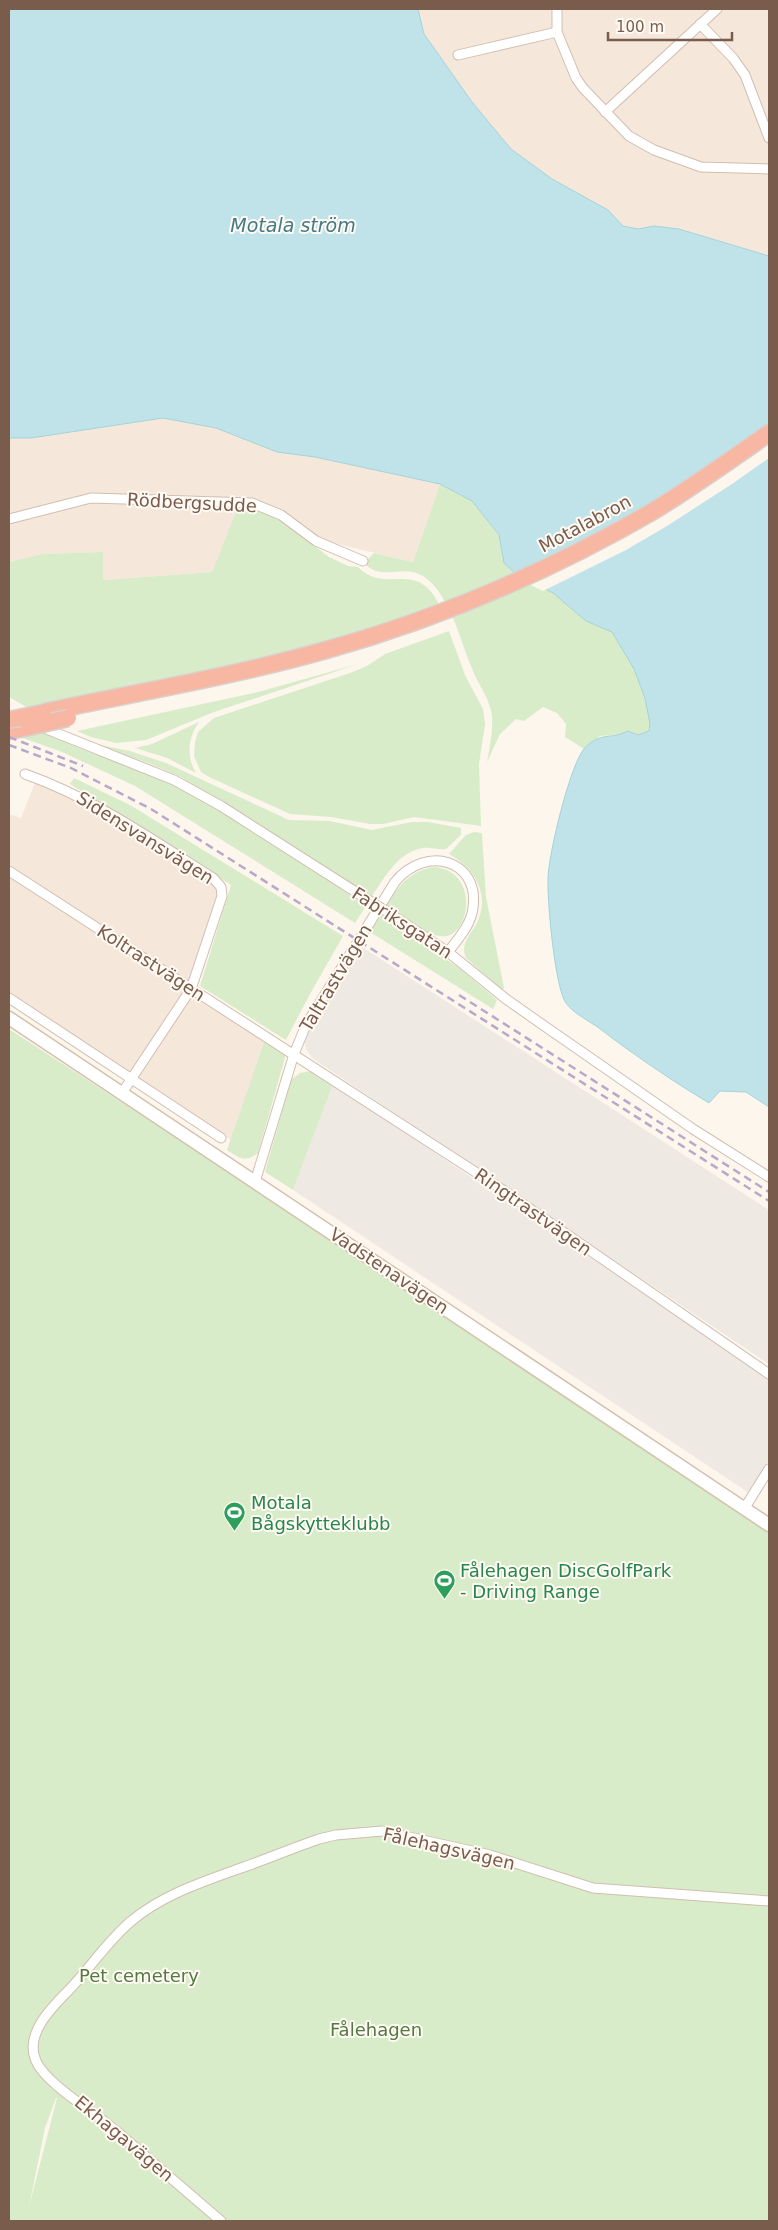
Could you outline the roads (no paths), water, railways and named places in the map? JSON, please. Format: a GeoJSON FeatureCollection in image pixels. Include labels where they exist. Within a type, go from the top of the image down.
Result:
{"type":"FeatureCollection","features":[{"type":"Feature","properties":{"kind":"highway","name":"Motalabron"},"geometry":{"type":"LineString","coordinates":[[408,630],[503,588],[587,547],[670,500],[769,433]]}},
{"type":"Feature","properties":{"kind":"highway","name":"Motalabron"},"geometry":{"type":"LineString","coordinates":[[408,630],[508,597],[600,553],[696,496],[769,446]]}},
{"type":"Feature","properties":{"kind":"highway"},"geometry":{"type":"LineString","coordinates":[[9,720],[289,660],[408,630]]}},
{"type":"Feature","properties":{"kind":"highway"},"geometry":{"type":"LineString","coordinates":[[9,731],[292,670],[408,630]]}},
{"type":"Feature","properties":{"kind":"main road","name":"Vadstenavägen"},"geometry":{"type":"LineString","coordinates":[[9,1018],[769,1525]]}},
{"type":"Feature","properties":{"kind":"street"},"geometry":{"type":"LineString","coordinates":[[557,9],[557,32],[576,78],[605,112],[629,136],[638,142],[700,167],[769,169]]}},
{"type":"Feature","properties":{"kind":"street"},"geometry":{"type":"LineString","coordinates":[[605,112],[717,9]]}},
{"type":"Feature","properties":{"kind":"street"},"geometry":{"type":"LineString","coordinates":[[700,24],[733,58],[745,75],[769,138]]}},
{"type":"Feature","properties":{"kind":"street"},"geometry":{"type":"LineString","coordinates":[[458,55],[557,32]]}},
{"type":"Feature","properties":{"kind":"street","name":"Rödbergsudde"},"geometry":{"type":"LineString","coordinates":[[9,519],[91,498],[252,503],[281,515],[316,541],[363,561]]}},
{"type":"Feature","properties":{"kind":"street","name":"Fabriksgatan"},"geometry":{"type":"LineString","coordinates":[[9,713],[83,745],[133,762],[174,780],[221,806],[448,952],[506,999],[543,1025],[693,1129],[769,1177]]}},
{"type":"Feature","properties":{"kind":"street","name":"Sidensvansvägen"},"geometry":{"type":"LineString","coordinates":[[25,774],[67,790],[128,825],[218,883],[222,896],[191,989],[122,1093]]}},
{"type":"Feature","properties":{"kind":"street","name":"Taltrastvägen"},"geometry":{"type":"LineString","coordinates":[[255,1182],[294,1054],[314,1011],[395,882],[410,867],[418,863],[434,860],[449,863],[458,868],[470,884],[474,902],[471,917],[448,952]]}},
{"type":"Feature","properties":{"kind":"street","name":"Koltrastvägen"},"geometry":{"type":"LineString","coordinates":[[9,871],[294,1054]]}},
{"type":"Feature","properties":{"kind":"street"},"geometry":{"type":"LineString","coordinates":[[9,998],[221,1138]]}},
{"type":"Feature","properties":{"kind":"street","name":"Ringtrastvägen"},"geometry":{"type":"LineString","coordinates":[[294,1054],[494,1184],[769,1374]]}},
{"type":"Feature","properties":{"kind":"street"},"geometry":{"type":"LineString","coordinates":[[744,1508],[769,1469]]}},
{"type":"Feature","properties":{"kind":"street","name":"Fålehagsvägen"},"geometry":{"type":"LineString","coordinates":[[33,2052],[37,2029],[56,2004],[112,1940],[130,1922],[148,1909],[192,1886],[291,1849],[336,1835],[382,1831],[397,1834],[490,1855],[592,1888],[769,1901]]}},
{"type":"Feature","properties":{"kind":"street","name":"Ekhagavägen"},"geometry":{"type":"LineString","coordinates":[[33,2052],[37,2064],[49,2078],[114,2130],[221,2221]]}},
{"type":"Feature","properties":{"kind":"water","name":"Motala ström"},"geometry":{"type":"Polygon","coordinates":[[[9,9],[418,9],[424,34],[472,102],[511,149],[552,179],[608,210],[623,226],[638,229],[654,226],[679,229],[769,256],[769,1107],[746,1092],[720,1091],[709,1103],[639,1058],[566,1003],[558,980],[555,963],[550,924],[548,879],[552,851],[566,791],[578,758],[590,743],[600,738],[628,731],[638,735],[649,731],[650,724],[645,698],[634,669],[612,632],[586,621],[553,593],[517,575],[504,563],[499,535],[472,501],[440,484],[315,457],[277,452],[216,428],[163,418],[31,438],[9,438],[9,9]]]}},
{"type":"Feature","properties":{"kind":"railway"},"geometry":{"type":"LineString","coordinates":[[9,737],[83,766]]}},
{"type":"Feature","properties":{"kind":"railway"},"geometry":{"type":"LineString","coordinates":[[9,745],[71,768],[151,809],[769,1201]]}},
{"type":"Feature","properties":{"kind":"railway"},"geometry":{"type":"LineString","coordinates":[[459,995],[769,1192]]}},
{"type":"Feature","properties":{"kind":"place","name":"Motala Bågskytteklubb"},"geometry":{"type":"Point","coordinates":[235,1532]}},
{"type":"Feature","properties":{"kind":"place","name":"Fålehagen DiscGolfPark - Driving Range"},"geometry":{"type":"Point","coordinates":[444,1600]}},
{"type":"Feature","properties":{"kind":"park label","name":"Pet cemetery"},"geometry":{"type":"Point","coordinates":[139,1976]}},
{"type":"Feature","properties":{"kind":"park label","name":"Fålehagen"},"geometry":{"type":"Point","coordinates":[376,2030]}}]}
